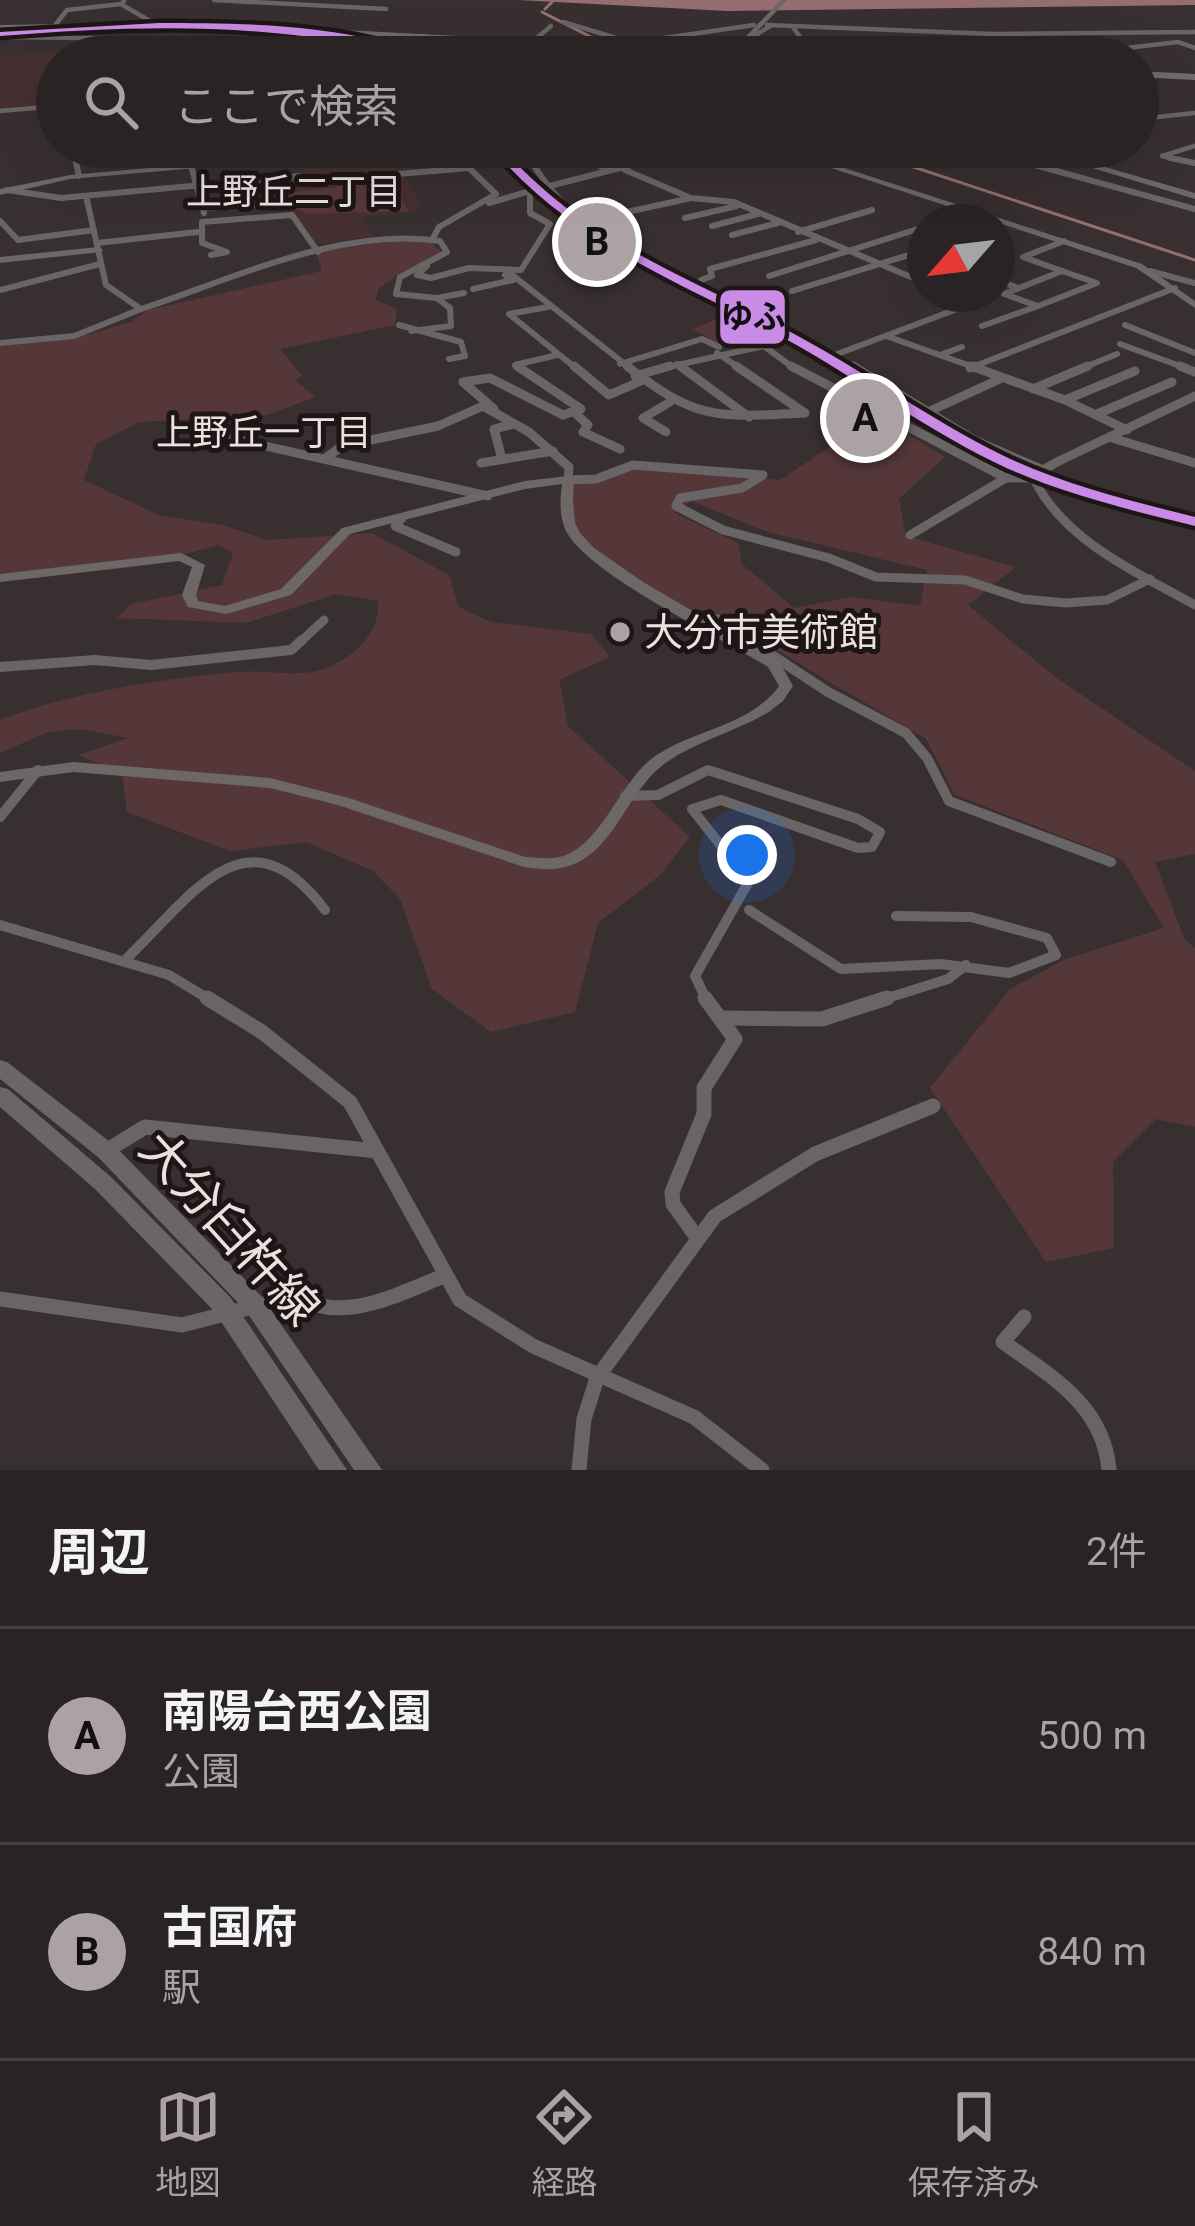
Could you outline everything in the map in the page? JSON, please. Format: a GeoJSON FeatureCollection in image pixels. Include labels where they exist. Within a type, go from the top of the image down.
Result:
{"type":"FeatureCollection","features":[{"type":"Feature","properties":{"kind":"highway"},"geometry":{"type":"LineString","coordinates":[[0,27],[182,24],[423,36]]}},
{"type":"Feature","properties":{"kind":"highway"},"geometry":{"type":"LineString","coordinates":[[1159,75],[1195,77]]}},
{"type":"Feature","properties":{"kind":"main road","name":"大分臼杵線"},"geometry":{"type":"LineString","coordinates":[[0,1068],[106,1151],[254,1304],[370,1470]]}},
{"type":"Feature","properties":{"kind":"main road","name":"大分臼杵線"},"geometry":{"type":"LineString","coordinates":[[0,1095],[103,1183],[231,1316],[334,1470]]}},
{"type":"Feature","properties":{"kind":"street"},"geometry":{"type":"LineString","coordinates":[[104,0],[123,2],[154,24]]}},
{"type":"Feature","properties":{"kind":"street"},"geometry":{"type":"LineString","coordinates":[[214,0],[386,9]]}},
{"type":"Feature","properties":{"kind":"street"},"geometry":{"type":"LineString","coordinates":[[751,36],[784,0]]}},
{"type":"Feature","properties":{"kind":"street"},"geometry":{"type":"LineString","coordinates":[[46,36],[67,10],[123,2]]}},
{"type":"Feature","properties":{"kind":"street"},"geometry":{"type":"LineString","coordinates":[[563,22],[609,36]]}},
{"type":"Feature","properties":{"kind":"street"},"geometry":{"type":"LineString","coordinates":[[766,23],[779,26]]}},
{"type":"Feature","properties":{"kind":"street"},"geometry":{"type":"LineString","coordinates":[[167,36],[182,24]]}},
{"type":"Feature","properties":{"kind":"street"},"geometry":{"type":"LineString","coordinates":[[673,36],[753,25],[741,36]]}},
{"type":"Feature","properties":{"kind":"street"},"geometry":{"type":"LineString","coordinates":[[539,36],[551,26]]}},
{"type":"Feature","properties":{"kind":"street"},"geometry":{"type":"LineString","coordinates":[[754,36],[766,27],[779,26],[1008,34],[1195,32]]}},
{"type":"Feature","properties":{"kind":"street"},"geometry":{"type":"LineString","coordinates":[[793,27],[800,36]]}},
{"type":"Feature","properties":{"kind":"street"},"geometry":{"type":"LineString","coordinates":[[0,37],[36,36]]}},
{"type":"Feature","properties":{"kind":"street"},"geometry":{"type":"LineString","coordinates":[[1159,44],[1178,42],[1195,48]]}},
{"type":"Feature","properties":{"kind":"street"},"geometry":{"type":"LineString","coordinates":[[0,112],[36,108]]}},
{"type":"Feature","properties":{"kind":"street"},"geometry":{"type":"LineString","coordinates":[[1159,116],[1195,112]]}},
{"type":"Feature","properties":{"kind":"street"},"geometry":{"type":"LineString","coordinates":[[1195,146],[1162,156],[1195,163]]}},
{"type":"Feature","properties":{"kind":"street"},"geometry":{"type":"LineString","coordinates":[[77,168],[79,176]]}},
{"type":"Feature","properties":{"kind":"street"},"geometry":{"type":"LineString","coordinates":[[4,191],[79,176],[169,168]]}},
{"type":"Feature","properties":{"kind":"street"},"geometry":{"type":"LineString","coordinates":[[193,168],[204,223]]}},
{"type":"Feature","properties":{"kind":"street"},"geometry":{"type":"LineString","coordinates":[[4,191],[30,197],[86,196],[422,168]]}},
{"type":"Feature","properties":{"kind":"street"},"geometry":{"type":"LineString","coordinates":[[434,238],[439,226],[496,192],[468,168]]}},
{"type":"Feature","properties":{"kind":"street"},"geometry":{"type":"LineString","coordinates":[[534,168],[544,188],[643,266],[805,337],[932,410],[976,441],[1040,474],[1048,508],[1118,563],[1195,605]]}},
{"type":"Feature","properties":{"kind":"street"},"geometry":{"type":"LineString","coordinates":[[612,168],[691,198],[740,205],[907,277]]}},
{"type":"Feature","properties":{"kind":"street"},"geometry":{"type":"LineString","coordinates":[[480,204],[625,168]]}},
{"type":"Feature","properties":{"kind":"street"},"geometry":{"type":"LineString","coordinates":[[837,168],[950,204]]}},
{"type":"Feature","properties":{"kind":"street"},"geometry":{"type":"LineString","coordinates":[[1047,168],[1195,209]]}},
{"type":"Feature","properties":{"kind":"street"},"geometry":{"type":"LineString","coordinates":[[1099,168],[1195,196]]}},
{"type":"Feature","properties":{"kind":"street"},"geometry":{"type":"LineString","coordinates":[[0,343],[98,328],[141,308],[318,252],[434,238],[447,246],[417,275],[523,269],[550,224],[530,213],[530,191]]}},
{"type":"Feature","properties":{"kind":"street"},"geometry":{"type":"LineString","coordinates":[[86,196],[109,288],[141,308]]}},
{"type":"Feature","properties":{"kind":"street"},"geometry":{"type":"LineString","coordinates":[[586,221],[691,198]]}},
{"type":"Feature","properties":{"kind":"street"},"geometry":{"type":"LineString","coordinates":[[204,208],[285,202]]}},
{"type":"Feature","properties":{"kind":"street"},"geometry":{"type":"LineString","coordinates":[[685,218],[740,205]]}},
{"type":"Feature","properties":{"kind":"street"},"geometry":{"type":"LineString","coordinates":[[798,232],[872,210]]}},
{"type":"Feature","properties":{"kind":"street"},"geometry":{"type":"LineString","coordinates":[[712,226],[758,214]]}},
{"type":"Feature","properties":{"kind":"street"},"geometry":{"type":"LineString","coordinates":[[211,255],[227,252],[202,243],[197,226],[292,215],[318,252]]}},
{"type":"Feature","properties":{"kind":"street"},"geometry":{"type":"LineString","coordinates":[[0,221],[18,240],[94,230]]}},
{"type":"Feature","properties":{"kind":"street"},"geometry":{"type":"LineString","coordinates":[[732,235],[778,223]]}},
{"type":"Feature","properties":{"kind":"street"},"geometry":{"type":"LineString","coordinates":[[1015,225],[1195,283]]}},
{"type":"Feature","properties":{"kind":"street"},"geometry":{"type":"LineString","coordinates":[[0,260],[199,232]]}},
{"type":"Feature","properties":{"kind":"street"},"geometry":{"type":"LineString","coordinates":[[769,276],[907,233]]}},
{"type":"Feature","properties":{"kind":"street"},"geometry":{"type":"LineString","coordinates":[[701,280],[712,276],[710,269],[816,240]]}},
{"type":"Feature","properties":{"kind":"street"},"geometry":{"type":"LineString","coordinates":[[982,326],[1097,283],[1023,257],[1064,241]]}},
{"type":"Feature","properties":{"kind":"street"},"geometry":{"type":"LineString","coordinates":[[792,291],[907,256]]}},
{"type":"Feature","properties":{"kind":"street"},"geometry":{"type":"LineString","coordinates":[[440,257],[408,271],[394,288],[400,296],[437,298],[513,280],[502,270]]}},
{"type":"Feature","properties":{"kind":"street"},"geometry":{"type":"LineString","coordinates":[[0,290],[100,263]]}},
{"type":"Feature","properties":{"kind":"street"},"geometry":{"type":"LineString","coordinates":[[502,270],[638,379],[670,402],[708,415],[805,413],[702,339],[620,364]]}},
{"type":"Feature","properties":{"kind":"street"},"geometry":{"type":"LineString","coordinates":[[1037,306],[1004,294],[1062,271]]}},
{"type":"Feature","properties":{"kind":"street"},"geometry":{"type":"LineString","coordinates":[[1150,271],[1193,300]]}},
{"type":"Feature","properties":{"kind":"street"},"geometry":{"type":"LineString","coordinates":[[970,368],[1175,288]]}},
{"type":"Feature","properties":{"kind":"street"},"geometry":{"type":"LineString","coordinates":[[408,332],[451,326],[450,308],[437,298]]}},
{"type":"Feature","properties":{"kind":"street"},"geometry":{"type":"LineString","coordinates":[[548,307],[509,314],[609,395],[638,379],[718,350],[764,346],[797,371],[1006,478]]}},
{"type":"Feature","properties":{"kind":"street"},"geometry":{"type":"LineString","coordinates":[[832,356],[950,312]]}},
{"type":"Feature","properties":{"kind":"street"},"geometry":{"type":"LineString","coordinates":[[1124,325],[1195,352]]}},
{"type":"Feature","properties":{"kind":"street"},"geometry":{"type":"LineString","coordinates":[[399,326],[408,332],[462,342],[465,356],[449,359]]}},
{"type":"Feature","properties":{"kind":"street"},"geometry":{"type":"LineString","coordinates":[[889,337],[1065,400],[1127,430]]}},
{"type":"Feature","properties":{"kind":"street"},"geometry":{"type":"LineString","coordinates":[[940,355],[962,346]]}},
{"type":"Feature","properties":{"kind":"street"},"geometry":{"type":"LineString","coordinates":[[1033,389],[1119,349],[1195,373]]}},
{"type":"Feature","properties":{"kind":"street"},"geometry":{"type":"LineString","coordinates":[[492,410],[490,400],[463,382],[490,378],[563,415],[581,409],[515,365],[557,355]]}},
{"type":"Feature","properties":{"kind":"street"},"geometry":{"type":"LineString","coordinates":[[677,364],[749,416]]}},
{"type":"Feature","properties":{"kind":"street"},"geometry":{"type":"LineString","coordinates":[[1065,400],[1135,370]]}},
{"type":"Feature","properties":{"kind":"street"},"geometry":{"type":"LineString","coordinates":[[932,410],[1000,379]]}},
{"type":"Feature","properties":{"kind":"street"},"geometry":{"type":"LineString","coordinates":[[1097,414],[1172,382]]}},
{"type":"Feature","properties":{"kind":"street"},"geometry":{"type":"LineString","coordinates":[[910,535],[1006,478],[1040,474],[1195,396]]}},
{"type":"Feature","properties":{"kind":"street"},"geometry":{"type":"LineString","coordinates":[[666,432],[643,418],[670,402]]}},
{"type":"Feature","properties":{"kind":"street"},"geometry":{"type":"LineString","coordinates":[[0,777],[100,768],[286,786],[543,864],[566,861],[592,849],[625,796],[665,757],[762,709],[784,692],[785,680],[774,664],[602,560],[577,538],[567,517],[569,466],[518,423],[483,406],[439,426],[342,446],[328,457]]}},
{"type":"Feature","properties":{"kind":"street"},"geometry":{"type":"LineString","coordinates":[[574,412],[587,424],[583,432],[620,449]]}},
{"type":"Feature","properties":{"kind":"street"},"geometry":{"type":"LineString","coordinates":[[502,459],[494,429],[518,423]]}},
{"type":"Feature","properties":{"kind":"street"},"geometry":{"type":"LineString","coordinates":[[205,424],[234,440],[328,457],[488,496]]}},
{"type":"Feature","properties":{"kind":"street"},"geometry":{"type":"LineString","coordinates":[[1110,437],[1195,463]]}},
{"type":"Feature","properties":{"kind":"street"},"geometry":{"type":"LineString","coordinates":[[481,463],[553,451]]}},
{"type":"Feature","properties":{"kind":"street"},"geometry":{"type":"LineString","coordinates":[[0,578],[181,557],[199,565],[189,595],[193,604],[226,610],[286,592],[340,534],[488,496],[596,479],[633,465],[763,475],[742,488],[680,498],[676,506],[723,530],[829,558],[876,578],[965,580],[1023,599],[1066,603],[1107,600],[1150,579]]}},
{"type":"Feature","properties":{"kind":"street"},"geometry":{"type":"LineString","coordinates":[[402,518],[395,526],[456,552]]}},
{"type":"Feature","properties":{"kind":"street"},"geometry":{"type":"LineString","coordinates":[[699,618],[718,619],[828,692],[905,733],[922,751],[949,800],[1111,862]]}},
{"type":"Feature","properties":{"kind":"street"},"geometry":{"type":"LineString","coordinates":[[0,667],[95,660],[151,665],[291,650],[324,620]]}},
{"type":"Feature","properties":{"kind":"street"},"geometry":{"type":"LineString","coordinates":[[0,818],[38,770]]}},
{"type":"Feature","properties":{"kind":"street"},"geometry":{"type":"LineString","coordinates":[[625,796],[658,795],[708,770],[858,819],[880,832],[872,847],[858,848],[722,800],[707,800],[692,809],[749,880],[695,976],[700,994],[734,1033],[733,1048],[706,1083],[704,1114],[691,1159],[671,1196],[698,1239]]}},
{"type":"Feature","properties":{"kind":"street"},"geometry":{"type":"LineString","coordinates":[[126,959],[199,886],[237,860],[257,857],[289,869],[304,878],[325,910]]}},
{"type":"Feature","properties":{"kind":"street"},"geometry":{"type":"LineString","coordinates":[[749,910],[841,969],[966,965],[1018,972],[1055,955],[1056,947],[1047,938],[971,917],[896,916]]}},
{"type":"Feature","properties":{"kind":"street"},"geometry":{"type":"LineString","coordinates":[[0,925],[169,975],[262,1032],[350,1102],[460,1300],[477,1315],[597,1378],[703,1422],[733,1440],[762,1470]]}},
{"type":"Feature","properties":{"kind":"street"},"geometry":{"type":"LineString","coordinates":[[724,1018],[822,1019],[948,979],[966,965]]}},
{"type":"Feature","properties":{"kind":"street"},"geometry":{"type":"LineString","coordinates":[[579,1470],[584,1419],[597,1378],[715,1216],[801,1161],[933,1106]]}},
{"type":"Feature","properties":{"kind":"street"},"geometry":{"type":"LineString","coordinates":[[106,1151],[145,1127],[377,1151]]}},
{"type":"Feature","properties":{"kind":"street"},"geometry":{"type":"LineString","coordinates":[[0,1299],[182,1325],[295,1297],[309,1308],[334,1310],[446,1275]]}},
{"type":"Feature","properties":{"kind":"street"},"geometry":{"type":"LineString","coordinates":[[1024,1317],[1004,1342],[1085,1405],[1102,1432],[1109,1470]]}},
{"type":"Feature","properties":{"kind":"shaded area"},"geometry":{"type":"Polygon","coordinates":[[[518,0],[1195,0],[1195,5],[727,11],[518,0]]]}},
{"type":"Feature","properties":{"kind":"shaded area"},"geometry":{"type":"Polygon","coordinates":[[[36,53],[36,107],[0,110],[0,56],[36,53]]]}},
{"type":"Feature","properties":{"kind":"shaded area"},"geometry":{"type":"Polygon","coordinates":[[[300,168],[421,168],[388,172],[405,176],[420,200],[417,211],[361,217],[375,236],[313,244],[291,211],[278,179],[318,179],[300,168]]]}},
{"type":"Feature","properties":{"kind":"shaded area"},"geometry":{"type":"Polygon","coordinates":[[[390,180],[409,211],[309,214],[298,210],[290,192],[390,180]]]}},
{"type":"Feature","properties":{"kind":"shaded area"},"geometry":{"type":"Polygon","coordinates":[[[425,238],[443,253],[401,272],[378,289],[376,300],[397,309],[395,325],[280,349],[302,376],[295,380],[315,397],[268,415],[139,422],[96,444],[84,480],[161,516],[223,525],[267,540],[372,533],[449,575],[459,607],[491,622],[591,634],[610,657],[559,680],[568,726],[690,837],[660,875],[598,923],[575,1012],[491,1032],[432,989],[400,899],[373,871],[307,842],[230,851],[127,812],[122,775],[79,755],[128,738],[80,729],[48,732],[0,753],[0,720],[56,702],[205,675],[305,673],[326,668],[364,642],[375,623],[378,601],[336,594],[246,623],[117,618],[131,604],[222,585],[233,554],[219,545],[142,566],[0,582],[0,345],[91,334],[131,322],[148,310],[322,271],[317,254],[330,249],[425,238]]]}},
{"type":"Feature","properties":{"kind":"shaded area"},"geometry":{"type":"Polygon","coordinates":[[[729,314],[770,334],[724,347],[693,329],[729,314]]]}},
{"type":"Feature","properties":{"kind":"shaded area"},"geometry":{"type":"Polygon","coordinates":[[[863,407],[945,457],[899,499],[906,536],[1016,567],[968,605],[1054,676],[1195,771],[1195,854],[1155,862],[1184,938],[1195,948],[1195,1127],[1156,1119],[1113,1162],[1114,1248],[1046,1262],[930,1088],[1010,989],[1066,959],[1164,928],[1123,860],[955,795],[926,739],[709,610],[693,610],[607,563],[580,537],[573,522],[572,484],[631,468],[780,480],[834,444],[868,433],[836,412],[863,407]],[[691,501],[675,513],[738,543],[742,564],[794,608],[853,597],[920,606],[927,570],[768,532],[691,501]]]}},
{"type":"Feature","properties":{"kind":"waterway"},"geometry":{"type":"LineString","coordinates":[[545,9],[552,2]]}},
{"type":"Feature","properties":{"kind":"waterway"},"geometry":{"type":"LineString","coordinates":[[542,12],[589,36]]}},
{"type":"Feature","properties":{"kind":"waterway"},"geometry":{"type":"LineString","coordinates":[[916,168],[1195,260]]}},
{"type":"Feature","properties":{"kind":"transit line","name":"ゆふ"},"geometry":{"type":"LineString","coordinates":[[0,34],[213,25],[331,36]]}},
{"type":"Feature","properties":{"kind":"transit line","name":"ゆふ"},"geometry":{"type":"LineString","coordinates":[[514,168],[590,232],[804,344],[974,446],[1051,480],[1195,522]]}},
{"type":"Feature","properties":{"kind":"place","name":"古国府"},"geometry":{"type":"Point","coordinates":[597,242]}},
{"type":"Feature","properties":{"kind":"place","name":"南陽台西公園"},"geometry":{"type":"Point","coordinates":[865,418]}},
{"type":"Feature","properties":{"kind":"place","name":"大分市美術館"},"geometry":{"type":"Point","coordinates":[620,632]}},
{"type":"Feature","properties":{"kind":"district","name":"上野丘二丁目"},"geometry":{"type":"Point","coordinates":[294,191]}},
{"type":"Feature","properties":{"kind":"district","name":"上野丘一丁目"},"geometry":{"type":"Point","coordinates":[264,432]}}]}
